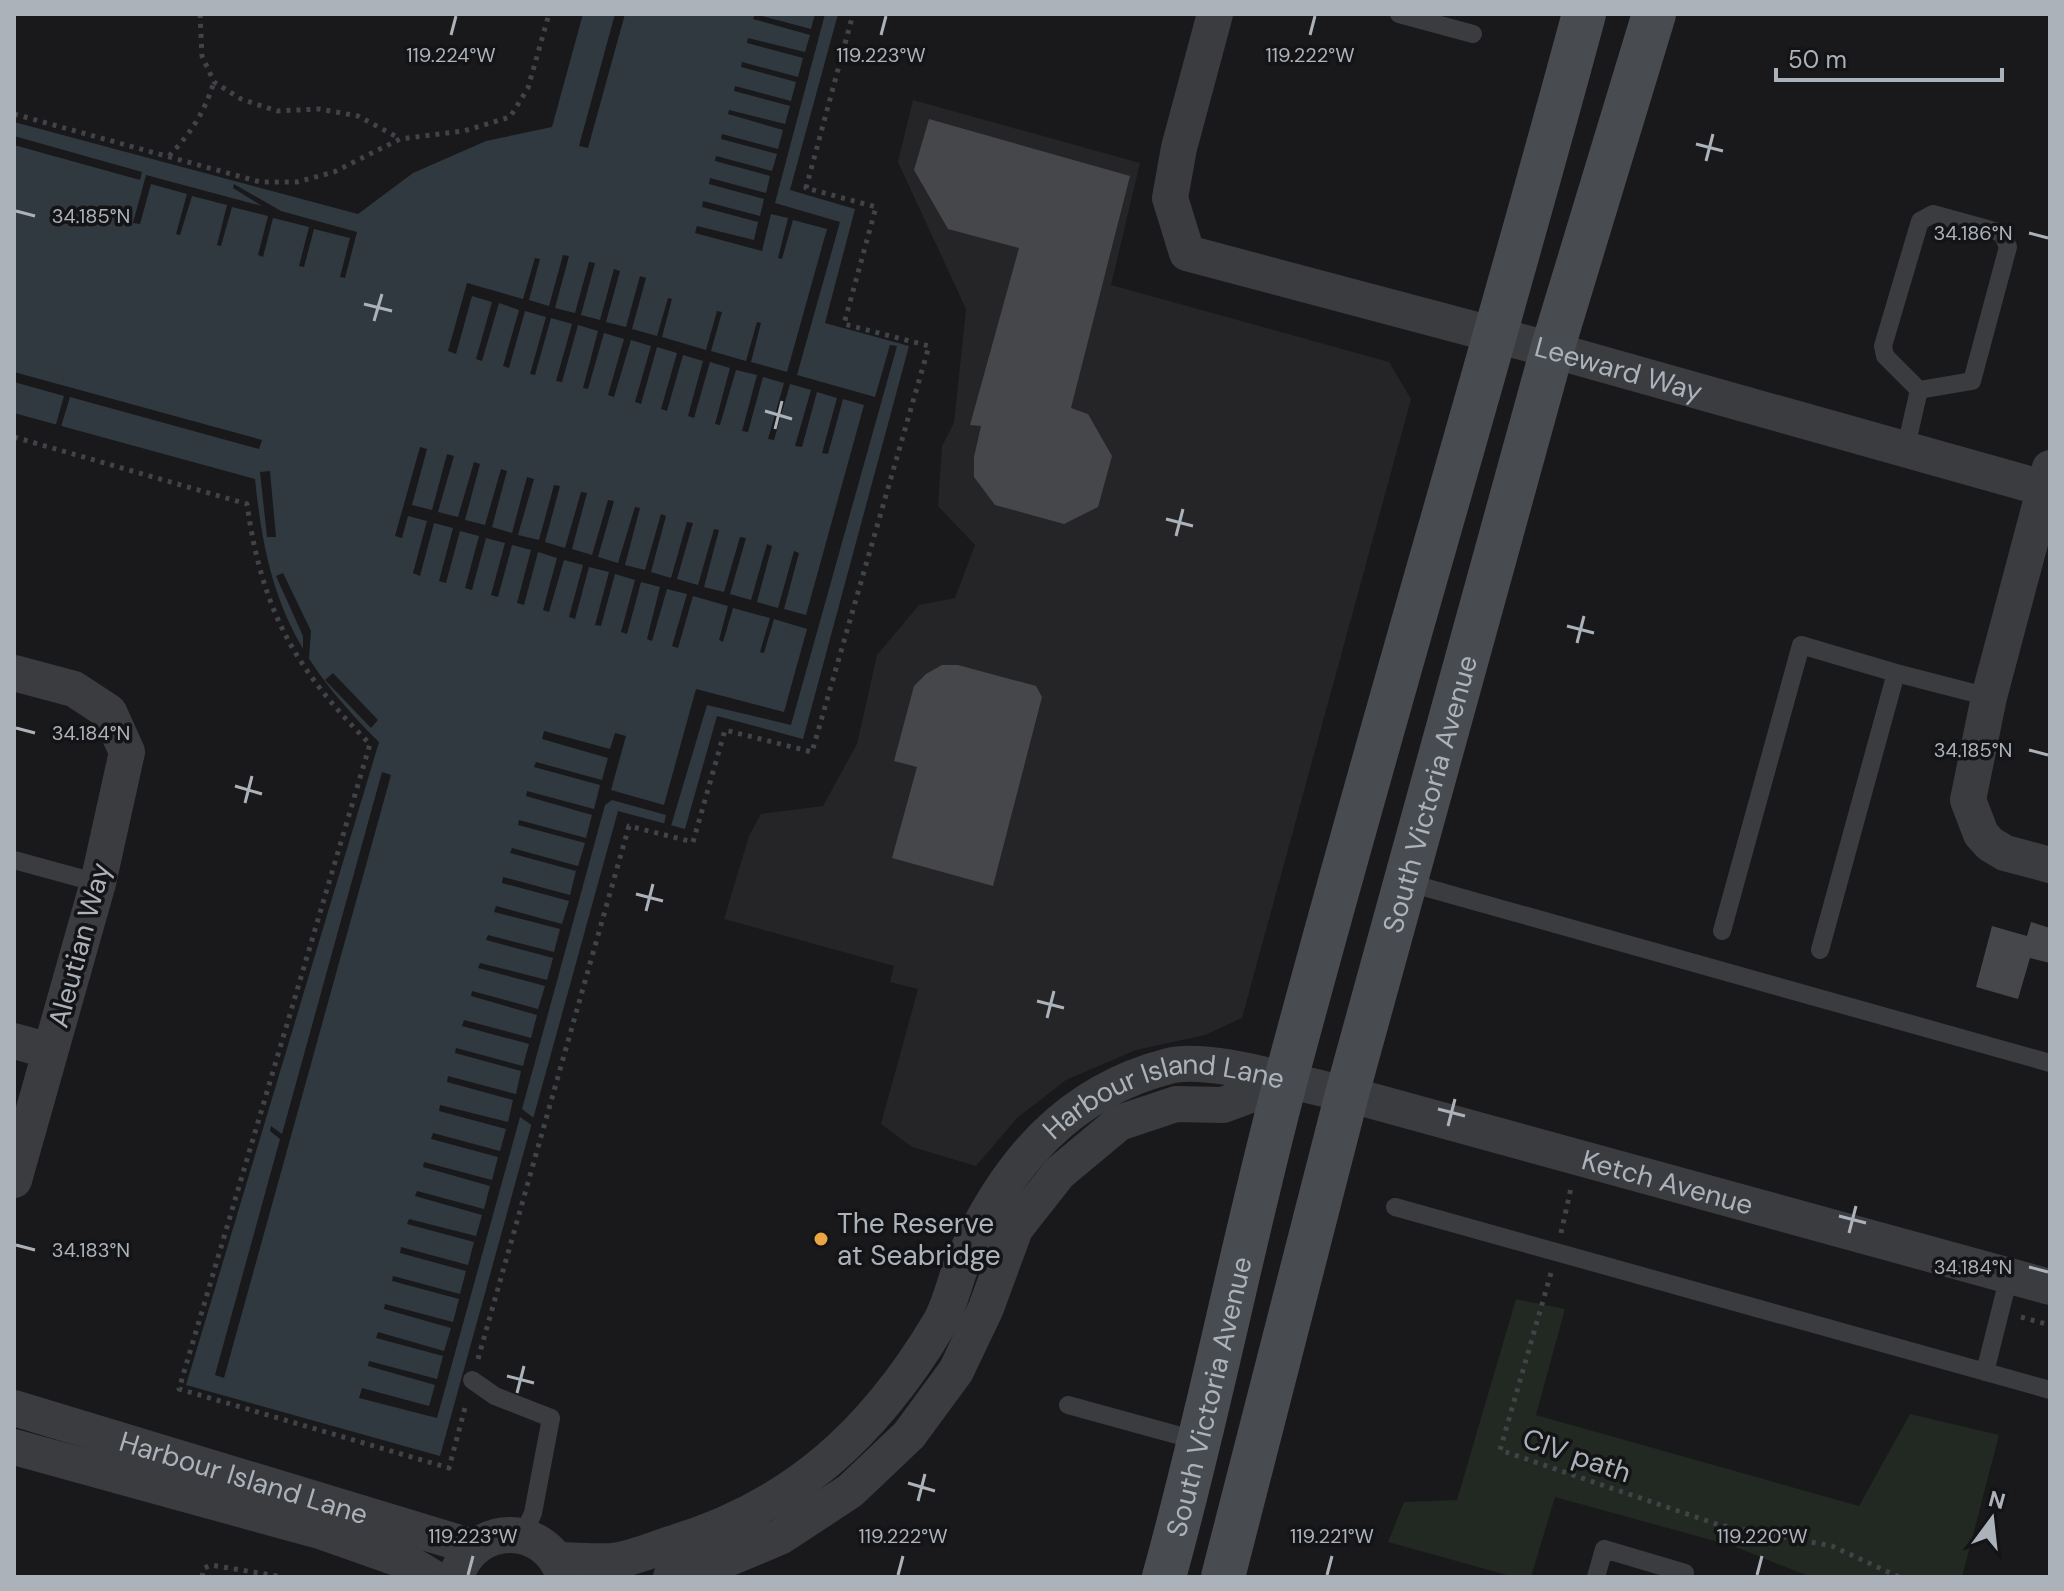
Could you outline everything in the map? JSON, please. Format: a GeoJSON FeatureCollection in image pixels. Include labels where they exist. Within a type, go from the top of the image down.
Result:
{"type":"FeatureCollection","features":[{"type":"Feature","properties":{"kind":"main road","name":"South Victoria Avenue"},"geometry":{"type":"LineString","coordinates":[[1164,1577],[1202,1441],[1285,1082],[1497,337],[1584,14]]}},
{"type":"Feature","properties":{"kind":"main road","name":"South Victoria Avenue"},"geometry":{"type":"LineString","coordinates":[[1223,1577],[1347,1094],[1552,350],[1654,14]]}},
{"type":"Feature","properties":{"kind":"street","name":"Leeward Way"},"geometry":{"type":"LineString","coordinates":[[1215,14],[1179,148],[1170,198],[1187,253],[1552,350],[1905,451],[2048,482]]}},
{"type":"Feature","properties":{"kind":"street"},"geometry":{"type":"LineString","coordinates":[[2048,482],[1989,697],[1968,800],[1981,834],[2005,853],[2050,865]]}},
{"type":"Feature","properties":{"kind":"street","name":"Aleutian Way"},"geometry":{"type":"LineString","coordinates":[[14,673],[74,689],[109,712],[127,752],[98,883],[14,1180]]}},
{"type":"Feature","properties":{"kind":"street"},"geometry":{"type":"LineString","coordinates":[[14,1041],[50,1051]]}},
{"type":"Feature","properties":{"kind":"street","name":"Harbour Island Lane"},"geometry":{"type":"LineString","coordinates":[[560,1569],[615,1561],[699,1536],[775,1499],[842,1451],[897,1389],[941,1321],[964,1259],[996,1194],[1040,1137],[1104,1089],[1172,1065],[1234,1067],[1285,1082]]}},
{"type":"Feature","properties":{"kind":"street","name":"Ketch Avenue"},"geometry":{"type":"LineString","coordinates":[[1285,1082],[1347,1094],[2050,1287]]}},
{"type":"Feature","properties":{"kind":"street","name":"Harbour Island Lane"},"geometry":{"type":"LineString","coordinates":[[671,1577],[708,1567],[780,1537],[850,1491],[909,1435],[956,1371],[986,1308],[1015,1229],[1059,1173],[1119,1123],[1176,1104],[1223,1105],[1285,1082]]}},
{"type":"Feature","properties":{"kind":"street","name":"Harbour Island Lane"},"geometry":{"type":"LineString","coordinates":[[14,1408],[465,1562]]}},
{"type":"Feature","properties":{"kind":"street","name":"Harbour Island Lane"},"geometry":{"type":"LineString","coordinates":[[14,1447],[323,1532],[405,1561],[432,1577]]}},
{"type":"Feature","properties":{"kind":"street"},"geometry":{"type":"LineString","coordinates":[[465,1562],[488,1538],[506,1533],[537,1540],[560,1569]]}},
{"type":"Feature","properties":{"kind":"lane"},"geometry":{"type":"LineString","coordinates":[[1399,14],[1473,34]]}},
{"type":"Feature","properties":{"kind":"lane"},"geometry":{"type":"LineString","coordinates":[[1933,214],[2002,233],[2008,247],[1972,381],[1919,390],[1885,356],[1883,346],[1920,221],[1933,214]]}},
{"type":"Feature","properties":{"kind":"lane"},"geometry":{"type":"LineString","coordinates":[[1905,451],[1919,390]]}},
{"type":"Feature","properties":{"kind":"lane"},"geometry":{"type":"LineString","coordinates":[[1722,931],[1801,645],[1989,697]]}},
{"type":"Feature","properties":{"kind":"lane"},"geometry":{"type":"LineString","coordinates":[[1820,950],[1896,673]]}},
{"type":"Feature","properties":{"kind":"lane"},"geometry":{"type":"LineString","coordinates":[[14,860],[98,883]]}},
{"type":"Feature","properties":{"kind":"lane"},"geometry":{"type":"LineString","coordinates":[[1406,882],[2050,1063]]}},
{"type":"Feature","properties":{"kind":"lane"},"geometry":{"type":"LineString","coordinates":[[1395,1207],[2050,1390]]}},
{"type":"Feature","properties":{"kind":"lane"},"geometry":{"type":"LineString","coordinates":[[1985,1372],[2009,1276]]}},
{"type":"Feature","properties":{"kind":"lane"},"geometry":{"type":"LineString","coordinates":[[472,1380],[495,1396],[551,1418],[533,1513],[523,1535]]}},
{"type":"Feature","properties":{"kind":"lane"},"geometry":{"type":"LineString","coordinates":[[1068,1405],[1202,1441]]}},
{"type":"Feature","properties":{"kind":"lane"},"geometry":{"type":"LineString","coordinates":[[1596,1577],[1604,1549],[1685,1573],[1684,1577]]}},
{"type":"Feature","properties":{"kind":"path"},"geometry":{"type":"LineString","coordinates":[[200,14],[202,56],[214,82],[241,99],[277,111],[319,109],[358,116],[400,139]]}},
{"type":"Feature","properties":{"kind":"path"},"geometry":{"type":"LineString","coordinates":[[14,114],[260,182],[297,182],[334,172],[400,139],[464,131],[510,117],[528,88],[549,14]]}},
{"type":"Feature","properties":{"kind":"path"},"geometry":{"type":"LineString","coordinates":[[14,437],[247,504],[268,600],[296,659],[331,705],[370,744],[179,1389],[449,1468],[629,826],[693,842],[725,730],[812,752],[929,346],[844,324],[876,207],[806,188],[853,14]]}},
{"type":"Feature","properties":{"kind":"path"},"geometry":{"type":"LineString","coordinates":[[169,156],[191,133],[205,110],[214,82]]}},
{"type":"Feature","properties":{"kind":"path","name":"CIV path"},"geometry":{"type":"LineString","coordinates":[[1571,1187],[1556,1252],[1500,1450],[1719,1525],[1832,1546],[1899,1577]]}},
{"type":"Feature","properties":{"kind":"path"},"geometry":{"type":"LineString","coordinates":[[202,1577],[204,1568],[211,1565],[283,1577]]}},
{"type":"Feature","properties":{"kind":"shaded area"},"geometry":{"type":"Polygon","coordinates":[[[583,14],[838,14],[790,190],[855,209],[825,323],[909,346],[803,739],[717,716],[685,829],[618,811],[440,1456],[186,1385],[379,742],[325,682],[290,623],[267,558],[255,479],[14,413],[14,122],[358,214],[413,173],[486,141],[552,127],[583,14]]]}},
{"type":"Feature","properties":{"kind":"shaded area"},"geometry":{"type":"Polygon","coordinates":[[[913,100],[1140,163],[1111,285],[1389,362],[1411,399],[1242,1018],[1205,1035],[1136,1050],[1066,1080],[1017,1118],[976,1166],[912,1147],[881,1124],[918,989],[890,982],[894,966],[724,919],[749,836],[761,814],[823,806],[857,744],[877,655],[919,605],[955,598],[975,545],[938,506],[942,446],[954,423],[966,309],[898,162],[913,100]]]}},
{"type":"Feature","properties":{"kind":"shaded area"},"geometry":{"type":"Polygon","coordinates":[[[1516,1299],[1565,1309],[1536,1415],[1859,1506],[1910,1414],[1999,1435],[1962,1577],[1811,1577],[1733,1546],[1555,1497],[1531,1577],[1514,1577],[1388,1542],[1404,1502],[1457,1500],[1516,1299]]]}},
{"type":"Feature","properties":{"kind":"pier"},"geometry":{"type":"Polygon","coordinates":[[[615,14],[625,14],[588,148],[579,146],[615,14]]]}},
{"type":"Feature","properties":{"kind":"pier"},"geometry":{"type":"Polygon","coordinates":[[[755,14],[811,29],[815,14],[825,14],[775,203],[840,222],[797,375],[875,397],[890,345],[897,346],[791,725],[707,705],[671,826],[664,824],[666,815],[612,800],[605,805],[522,1109],[535,1119],[533,1126],[520,1117],[437,1418],[359,1398],[362,1388],[429,1406],[435,1385],[368,1366],[369,1361],[437,1379],[443,1356],[376,1338],[378,1332],[444,1351],[451,1328],[384,1309],[385,1304],[453,1322],[459,1299],[392,1281],[393,1276],[460,1294],[466,1271],[400,1253],[401,1247],[468,1265],[474,1242],[407,1224],[409,1219],[476,1236],[482,1215],[415,1196],[417,1191],[484,1209],[490,1186],[423,1167],[424,1162],[492,1180],[498,1157],[431,1139],[433,1133],[500,1151],[506,1129],[439,1111],[440,1105],[508,1122],[513,1100],[447,1082],[448,1076],[516,1094],[521,1071],[455,1053],[456,1048],[523,1066],[529,1044],[462,1026],[464,1020],[531,1038],[537,1015],[471,996],[472,991],[538,1009],[545,986],[478,968],[480,963],[547,980],[553,958],[486,940],[488,935],[554,952],[560,929],[494,912],[496,906],[562,924],[569,901],[502,883],[503,877],[570,895],[576,871],[510,853],[512,848],[578,866],[585,843],[518,825],[519,820],[586,838],[592,815],[526,796],[527,791],[594,809],[600,785],[534,767],[536,762],[602,780],[608,758],[542,739],[544,731],[610,749],[615,733],[626,736],[611,790],[664,805],[696,689],[784,712],[807,629],[774,619],[764,653],[760,652],[770,618],[733,608],[723,642],[719,640],[728,606],[693,596],[678,648],[672,646],[687,594],[667,589],[652,641],[647,639],[660,587],[641,582],[627,634],[621,632],[635,580],[615,574],[601,626],[595,625],[609,572],[589,567],[575,619],[569,617],[583,565],[564,560],[549,612],[543,610],[557,558],[538,552],[524,605],[517,603],[531,550],[512,545],[498,597],[491,595],[505,543],[486,538],[472,590],[465,588],[479,536],[460,531],[446,583],[439,581],[453,528],[434,523],[420,576],[413,573],[427,521],[408,516],[402,538],[395,536],[420,447],[427,449],[412,505],[432,510],[447,454],[454,456],[438,512],[458,517],[474,462],[480,464],[465,520],[485,525],[501,469],[507,471],[492,527],[512,533],[527,477],[534,479],[518,535],[539,540],[554,485],[560,486],[545,542],[565,548],[581,492],[587,493],[572,549],[592,555],[608,500],[614,501],[598,557],[618,563],[635,507],[640,508],[625,565],[645,570],[661,514],[666,516],[651,572],[671,578],[687,522],[693,523],[677,579],[698,585],[714,529],[719,530],[704,587],[724,592],[740,537],[746,538],[730,594],[751,600],[767,544],[772,546],[757,602],[778,608],[794,551],[799,553],[784,609],[806,615],[864,405],[843,399],[828,454],[822,453],[837,398],[817,392],[802,447],[795,446],[811,390],[790,384],[774,440],[768,439],[784,383],[763,377],[748,432],[742,431],[757,375],[736,370],[720,425],[715,424],[730,368],[710,362],[694,418],[688,416],[703,361],[683,355],[667,411],[661,409],[677,353],[657,347],[641,404],[635,402],[651,346],[631,340],[614,397],[608,395],[624,339],[604,333],[588,389],[583,388],[598,331],[578,325],[562,382],[556,381],[572,324],[551,318],[535,375],[530,374],[546,317],[525,311],[509,368],[503,366],[519,310],[499,303],[482,361],[476,359],[492,302],[472,296],[456,354],[448,351],[467,283],[523,299],[535,258],[540,259],[529,300],[549,306],[563,255],[569,256],[555,308],[575,313],[589,262],[595,263],[581,315],[600,320],[614,269],[620,271],[606,322],[626,327],[640,276],[646,278],[632,329],[657,336],[668,298],[672,299],[662,337],[706,350],[717,311],[722,312],[711,351],[746,361],[757,322],[761,323],[751,362],[787,372],[827,229],[793,220],[782,259],[778,258],[788,218],[771,214],[762,251],[695,233],[697,226],[754,240],[758,222],[702,207],[703,201],[760,216],[764,199],[709,184],[710,178],[766,193],[770,176],[715,161],[716,156],[772,171],[777,154],[721,139],[722,134],[778,149],[783,130],[728,114],[729,110],[785,124],[790,106],[734,91],[735,86],[791,101],[796,82],[741,67],[742,62],[798,77],[803,58],[747,43],[748,38],[805,52],[810,35],[753,19],[755,14]]]}},
{"type":"Feature","properties":{"kind":"pier"},"geometry":{"type":"Polygon","coordinates":[[[14,136],[142,172],[140,180],[14,145],[14,136]]]}},
{"type":"Feature","properties":{"kind":"pier"},"geometry":{"type":"Polygon","coordinates":[[[146,175],[262,206],[233,188],[234,184],[281,211],[357,232],[345,278],[340,277],[350,238],[314,229],[304,267],[299,266],[309,227],[273,218],[263,257],[258,255],[268,216],[232,207],[221,246],[217,245],[227,205],[192,196],[180,235],[176,234],[187,194],[151,184],[140,224],[133,223],[146,175]]]}},
{"type":"Feature","properties":{"kind":"pier"},"geometry":{"type":"Polygon","coordinates":[[[14,372],[262,440],[259,449],[70,397],[60,430],[55,428],[64,396],[14,382],[14,372]]]}},
{"type":"Feature","properties":{"kind":"pier"},"geometry":{"type":"Polygon","coordinates":[[[270,471],[276,537],[267,537],[260,472],[270,471]]]}},
{"type":"Feature","properties":{"kind":"pier"},"geometry":{"type":"Polygon","coordinates":[[[283,573],[311,631],[309,658],[303,658],[303,636],[276,576],[283,573]]]}},
{"type":"Feature","properties":{"kind":"pier"},"geometry":{"type":"Polygon","coordinates":[[[333,673],[378,720],[371,728],[325,680],[333,673]]]}},
{"type":"Feature","properties":{"kind":"pier"},"geometry":{"type":"Polygon","coordinates":[[[382,772],[391,775],[224,1378],[215,1375],[280,1139],[270,1131],[271,1126],[282,1134],[382,772]]]}},
{"type":"Feature","properties":{"kind":"building"},"geometry":{"type":"Polygon","coordinates":[[[929,119],[1130,176],[1071,408],[1088,414],[1112,456],[1098,507],[1064,524],[995,505],[974,477],[974,457],[981,426],[970,425],[1019,248],[948,229],[914,170],[929,119]]]}},
{"type":"Feature","properties":{"kind":"building"},"geometry":{"type":"Polygon","coordinates":[[[942,665],[958,665],[1036,686],[1042,697],[993,886],[892,858],[917,767],[894,761],[914,686],[942,665]]]}},
{"type":"Feature","properties":{"kind":"building"},"geometry":{"type":"Polygon","coordinates":[[[2031,922],[2050,928],[2050,963],[2030,958],[2018,999],[1976,987],[1992,926],[2027,936],[2031,922]]]}},
{"type":"Feature","properties":{"kind":"place","name":"The Reserve at Seabridge"},"geometry":{"type":"Point","coordinates":[821,1239]}}]}
